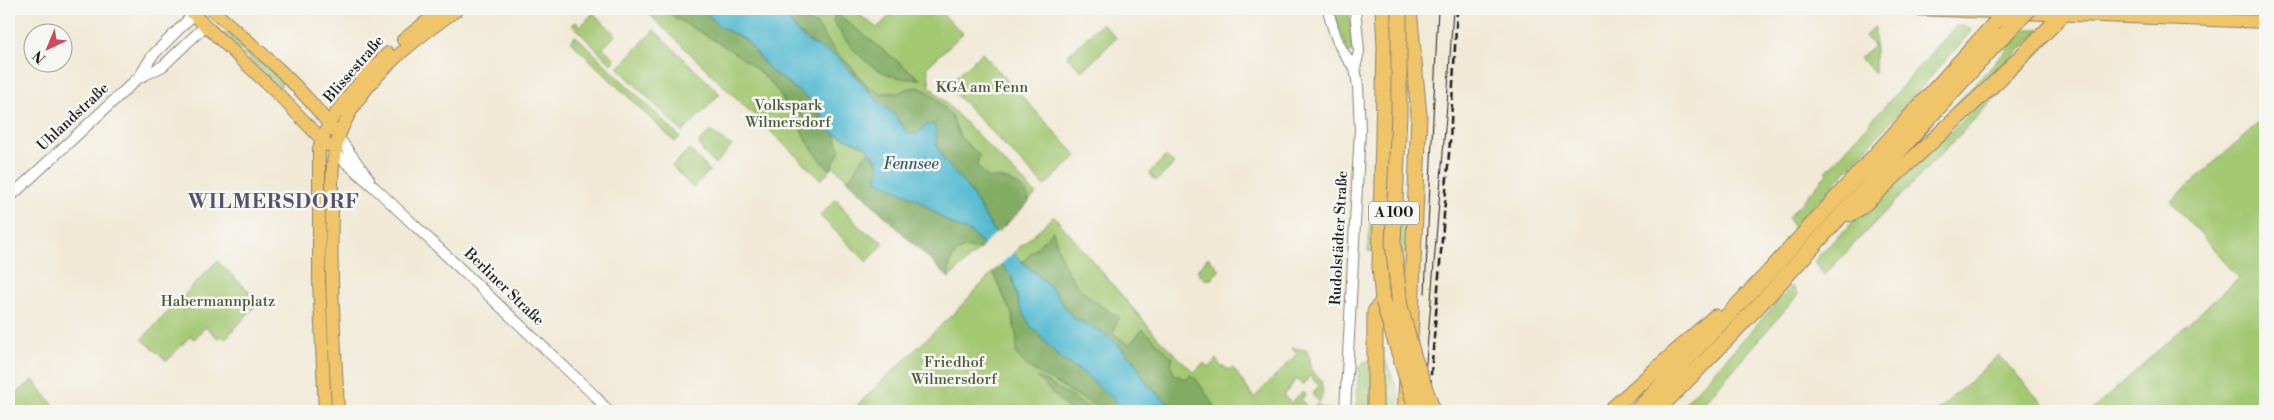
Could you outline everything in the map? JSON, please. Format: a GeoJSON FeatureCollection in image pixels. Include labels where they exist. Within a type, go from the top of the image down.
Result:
{"type":"FeatureCollection","features":[{"type":"Feature","properties":{"kind":"highway","name":"A 100"},"geometry":{"type":"LineString","coordinates":[[1383,9],[1385,47],[1380,257],[1382,300],[1417,411]]}},
{"type":"Feature","properties":{"kind":"highway","name":"A 100"},"geometry":{"type":"LineString","coordinates":[[1399,9],[1399,114],[1393,243],[1400,306],[1412,355],[1432,411]]}},
{"type":"Feature","properties":{"kind":"highway"},"geometry":{"type":"LineString","coordinates":[[1405,411],[1413,283],[1419,115],[1410,9]]}},
{"type":"Feature","properties":{"kind":"highway"},"geometry":{"type":"LineString","coordinates":[[1637,411],[1747,296],[1810,251],[1904,142],[2002,21],[2009,9]]}},
{"type":"Feature","properties":{"kind":"highway"},"geometry":{"type":"LineString","coordinates":[[1656,411],[1701,367],[1775,277],[1798,238],[1986,32],[2002,21],[2029,9]]}},
{"type":"Feature","properties":{"kind":"highway"},"geometry":{"type":"LineString","coordinates":[[1832,226],[1861,207],[1915,158],[1997,81],[2064,11]]}},
{"type":"Feature","properties":{"kind":"highway"},"geometry":{"type":"LineString","coordinates":[[1610,411],[1676,354],[1733,299],[1747,296]]}},
{"type":"Feature","properties":{"kind":"highway"},"geometry":{"type":"LineString","coordinates":[[1375,411],[1375,312],[1382,300]]}},
{"type":"Feature","properties":{"kind":"highway"},"geometry":{"type":"LineString","coordinates":[[1669,411],[1692,384],[1701,367]]}},
{"type":"Feature","properties":{"kind":"main road","name":"Blissestraße"},"geometry":{"type":"LineString","coordinates":[[325,411],[319,272],[318,160],[322,139],[329,124],[373,68],[402,40],[442,9]]}},
{"type":"Feature","properties":{"kind":"main road","name":"Blissestraße"},"geometry":{"type":"LineString","coordinates":[[338,411],[332,271],[334,152],[338,137],[356,104],[384,69],[410,44],[458,9]]}},
{"type":"Feature","properties":{"kind":"main road"},"geometry":{"type":"LineString","coordinates":[[1914,9],[2064,11],[2265,22]]}},
{"type":"Feature","properties":{"kind":"main road","name":"Berliner Straße"},"geometry":{"type":"LineString","coordinates":[[194,11],[206,26],[334,152]]}},
{"type":"Feature","properties":{"kind":"main road","name":"Berliner Straße"},"geometry":{"type":"LineString","coordinates":[[217,11],[287,78],[329,124],[338,137]]}},
{"type":"Feature","properties":{"kind":"main road","name":"Uhlandstraße"},"geometry":{"type":"LineString","coordinates":[[206,26],[217,11]]}},
{"type":"Feature","properties":{"kind":"street","name":"Rudolstädter Straße"},"geometry":{"type":"LineString","coordinates":[[1328,9],[1333,29],[1344,56],[1355,68]]}},
{"type":"Feature","properties":{"kind":"street","name":"Rudolstädter Straße"},"geometry":{"type":"LineString","coordinates":[[1345,411],[1360,130],[1358,86],[1355,68],[1359,51],[1355,9]]}},
{"type":"Feature","properties":{"kind":"street","name":"Uhlandstraße"},"geometry":{"type":"LineString","coordinates":[[9,198],[137,79],[152,56],[194,11]]}},
{"type":"Feature","properties":{"kind":"street","name":"Uhlandstraße"},"geometry":{"type":"LineString","coordinates":[[137,79],[163,66],[206,26]]}},
{"type":"Feature","properties":{"kind":"street","name":"Berliner Straße"},"geometry":{"type":"LineString","coordinates":[[338,137],[375,188]]}},
{"type":"Feature","properties":{"kind":"street","name":"Berliner Straße"},"geometry":{"type":"LineString","coordinates":[[334,152],[375,188],[594,395],[608,411]]}},
{"type":"Feature","properties":{"kind":"green space","name":"Volkspark Wilmersdorf"},"geometry":{"type":"Polygon","coordinates":[[[644,9],[701,9],[835,134],[866,147],[984,245],[949,278],[834,167],[821,180],[644,9]]]}},
{"type":"Feature","properties":{"kind":"green space"},"geometry":{"type":"Polygon","coordinates":[[[666,9],[701,9],[719,26],[746,40],[771,71],[812,101],[828,128],[835,134],[840,150],[830,170],[813,150],[778,92],[759,71],[711,38],[674,17],[666,9]]]}},
{"type":"Feature","properties":{"kind":"green space","name":"Volkspark Wilmersdorf"},"geometry":{"type":"Polygon","coordinates":[[[782,9],[852,9],[877,28],[897,9],[937,9],[963,33],[927,67],[930,87],[1036,194],[997,233],[920,132],[782,9]]]}},
{"type":"Feature","properties":{"kind":"green space"},"geometry":{"type":"Polygon","coordinates":[[[782,9],[796,9],[809,21],[817,25],[835,51],[868,86],[881,93],[898,93],[906,89],[918,87],[929,92],[951,115],[960,137],[979,155],[977,166],[989,178],[1007,180],[1020,186],[1028,196],[1029,202],[997,233],[993,230],[970,191],[944,160],[937,146],[933,124],[918,134],[908,133],[891,111],[875,98],[854,73],[797,32],[782,9]]]}},
{"type":"Feature","properties":{"kind":"green space"},"geometry":{"type":"Polygon","coordinates":[[[1333,9],[1349,9],[1353,51],[1348,52],[1333,9]]]}},
{"type":"Feature","properties":{"kind":"green space"},"geometry":{"type":"Polygon","coordinates":[[[2086,9],[2258,13],[2257,17],[2086,9]]]}},
{"type":"Feature","properties":{"kind":"green space"},"geometry":{"type":"Polygon","coordinates":[[[835,12],[920,79],[891,75],[868,63],[850,45],[833,22],[835,12]]]}},
{"type":"Feature","properties":{"kind":"green space"},"geometry":{"type":"Polygon","coordinates":[[[593,13],[616,35],[603,48],[615,59],[611,64],[572,25],[576,22],[581,26],[593,13]]]}},
{"type":"Feature","properties":{"kind":"green space"},"geometry":{"type":"Polygon","coordinates":[[[1102,23],[1116,38],[1082,72],[1067,56],[1102,23]]]}},
{"type":"Feature","properties":{"kind":"green space"},"geometry":{"type":"Polygon","coordinates":[[[1956,26],[1968,27],[1972,31],[1794,229],[1788,218],[1827,174],[1826,172],[1956,26]]]}},
{"type":"Feature","properties":{"kind":"green space"},"geometry":{"type":"Polygon","coordinates":[[[1874,27],[1875,73],[1860,58],[1874,46],[1865,36],[1874,27]]]}},
{"type":"Feature","properties":{"kind":"green space"},"geometry":{"type":"Polygon","coordinates":[[[2026,29],[2042,29],[1914,149],[2026,29]]]}},
{"type":"Feature","properties":{"kind":"green space"},"geometry":{"type":"Polygon","coordinates":[[[654,30],[720,94],[683,132],[618,68],[654,30]]]}},
{"type":"Feature","properties":{"kind":"green space"},"geometry":{"type":"Polygon","coordinates":[[[2061,30],[1824,275],[1815,260],[1831,243],[2061,30]]]}},
{"type":"Feature","properties":{"kind":"green space"},"geometry":{"type":"Polygon","coordinates":[[[228,31],[283,82],[280,87],[224,35],[228,31]]]}},
{"type":"Feature","properties":{"kind":"green space"},"geometry":{"type":"Polygon","coordinates":[[[576,36],[680,137],[675,142],[570,41],[576,36]]]}},
{"type":"Feature","properties":{"kind":"green space","name":"KGA am Fenn"},"geometry":{"type":"Polygon","coordinates":[[[982,53],[1077,156],[1044,186],[947,85],[982,53]]]}},
{"type":"Feature","properties":{"kind":"green space"},"geometry":{"type":"Polygon","coordinates":[[[2265,117],[2265,411],[2091,411],[2239,278],[2171,201],[2265,117]]]}},
{"type":"Feature","properties":{"kind":"green space"},"geometry":{"type":"Polygon","coordinates":[[[710,131],[732,146],[715,164],[703,152],[699,142],[710,131]]]}},
{"type":"Feature","properties":{"kind":"green space"},"geometry":{"type":"Polygon","coordinates":[[[689,149],[710,171],[693,188],[672,166],[689,149]]]}},
{"type":"Feature","properties":{"kind":"green space"},"geometry":{"type":"Polygon","coordinates":[[[871,152],[880,167],[876,180],[918,200],[951,224],[972,233],[984,245],[978,250],[964,248],[955,254],[950,265],[949,278],[848,180],[861,160],[871,152]]]}},
{"type":"Feature","properties":{"kind":"green space"},"geometry":{"type":"Polygon","coordinates":[[[1166,156],[1174,164],[1156,181],[1149,173],[1166,156]]]}},
{"type":"Feature","properties":{"kind":"green space"},"geometry":{"type":"Polygon","coordinates":[[[836,199],[859,227],[884,243],[867,262],[820,216],[836,199]]]}},
{"type":"Feature","properties":{"kind":"green space"},"geometry":{"type":"Polygon","coordinates":[[[1372,200],[1420,204],[1416,255],[1368,251],[1372,200]]]}},
{"type":"Feature","properties":{"kind":"green space"},"geometry":{"type":"Polygon","coordinates":[[[1054,216],[1159,339],[1194,372],[1204,363],[1210,368],[1216,359],[1222,368],[1224,366],[1228,370],[1233,368],[1254,398],[1297,354],[1292,348],[1306,350],[1310,358],[1312,371],[1321,380],[1323,394],[1319,402],[1312,394],[1319,386],[1310,376],[1302,385],[1296,379],[1284,396],[1291,403],[1302,392],[1305,395],[1301,400],[1311,410],[1317,404],[1324,408],[1332,409],[1332,411],[1181,411],[1164,400],[1013,253],[1054,216]]]}},
{"type":"Feature","properties":{"kind":"green space"},"geometry":{"type":"Polygon","coordinates":[[[1053,231],[1068,272],[1075,282],[1093,300],[1119,317],[1113,333],[1129,345],[1143,329],[1173,358],[1171,364],[1174,374],[1184,379],[1192,375],[1217,411],[1181,411],[1164,400],[1148,385],[1133,360],[1121,347],[1072,317],[1049,285],[1022,262],[1053,231]]]}},
{"type":"Feature","properties":{"kind":"green space"},"geometry":{"type":"Polygon","coordinates":[[[1208,257],[1220,270],[1211,279],[1205,279],[1200,276],[1198,270],[1208,257]]]}},
{"type":"Feature","properties":{"kind":"green space","name":"Habermannplatz"},"geometry":{"type":"Polygon","coordinates":[[[217,261],[257,299],[258,303],[225,339],[222,336],[219,339],[206,327],[194,339],[190,336],[167,361],[142,339],[217,261]]]}},
{"type":"Feature","properties":{"kind":"green space","name":"Friedhof Wilmersdorf"},"geometry":{"type":"Polygon","coordinates":[[[1001,264],[1127,411],[851,411],[955,312],[1001,264]]]}},
{"type":"Feature","properties":{"kind":"green space"},"geometry":{"type":"Polygon","coordinates":[[[1001,264],[1012,276],[1019,304],[1029,324],[1061,359],[1086,374],[1127,411],[1104,411],[1028,367],[1016,354],[1017,339],[1012,315],[993,272],[1001,264]]]}},
{"type":"Feature","properties":{"kind":"green space"},"geometry":{"type":"Polygon","coordinates":[[[1792,286],[1798,295],[1697,411],[1678,411],[1792,286]]]}},
{"type":"Feature","properties":{"kind":"green space"},"geometry":{"type":"Polygon","coordinates":[[[1999,355],[2049,411],[1937,411],[1999,355]]]}},
{"type":"Feature","properties":{"kind":"green space"},"geometry":{"type":"Polygon","coordinates":[[[1386,361],[1400,397],[1399,411],[1356,411],[1359,367],[1364,362],[1386,361]]]}},
{"type":"Feature","properties":{"kind":"green space"},"geometry":{"type":"Polygon","coordinates":[[[1037,377],[1044,380],[1094,411],[1070,411],[1037,377]]]}},
{"type":"Feature","properties":{"kind":"green space"},"geometry":{"type":"Polygon","coordinates":[[[33,380],[58,411],[9,411],[9,400],[33,380]]]}},
{"type":"Feature","properties":{"kind":"water","name":"Fennsee"},"geometry":{"type":"Polygon","coordinates":[[[701,9],[782,9],[797,32],[807,41],[838,57],[875,98],[891,111],[908,133],[918,134],[925,126],[933,124],[937,146],[944,160],[970,191],[993,230],[1022,262],[1049,285],[1072,317],[1102,332],[1115,342],[1133,360],[1148,385],[1164,400],[1181,411],[1127,411],[1085,374],[1061,359],[1029,324],[1019,304],[1012,276],[972,233],[951,224],[918,200],[876,180],[880,167],[875,157],[866,147],[831,132],[812,101],[771,71],[746,40],[719,26],[701,9]]]}},
{"type":"Feature","properties":{"kind":"pier"},"geometry":{"type":"Polygon","coordinates":[[[998,231],[1015,251],[999,266],[982,247],[998,231]]]}},
{"type":"Feature","properties":{"kind":"tram line"},"geometry":{"type":"LineString","coordinates":[[1425,293],[1438,9]]}},
{"type":"Feature","properties":{"kind":"tram line"},"geometry":{"type":"LineString","coordinates":[[1422,411],[1453,9]]}},
{"type":"Feature","properties":{"kind":"railway"},"geometry":{"type":"LineString","coordinates":[[1428,411],[1450,141],[1457,9]]}},
{"type":"Feature","properties":{"kind":"district","name":"WILMERSDORF"},"geometry":{"type":"Point","coordinates":[274,202]}}]}
